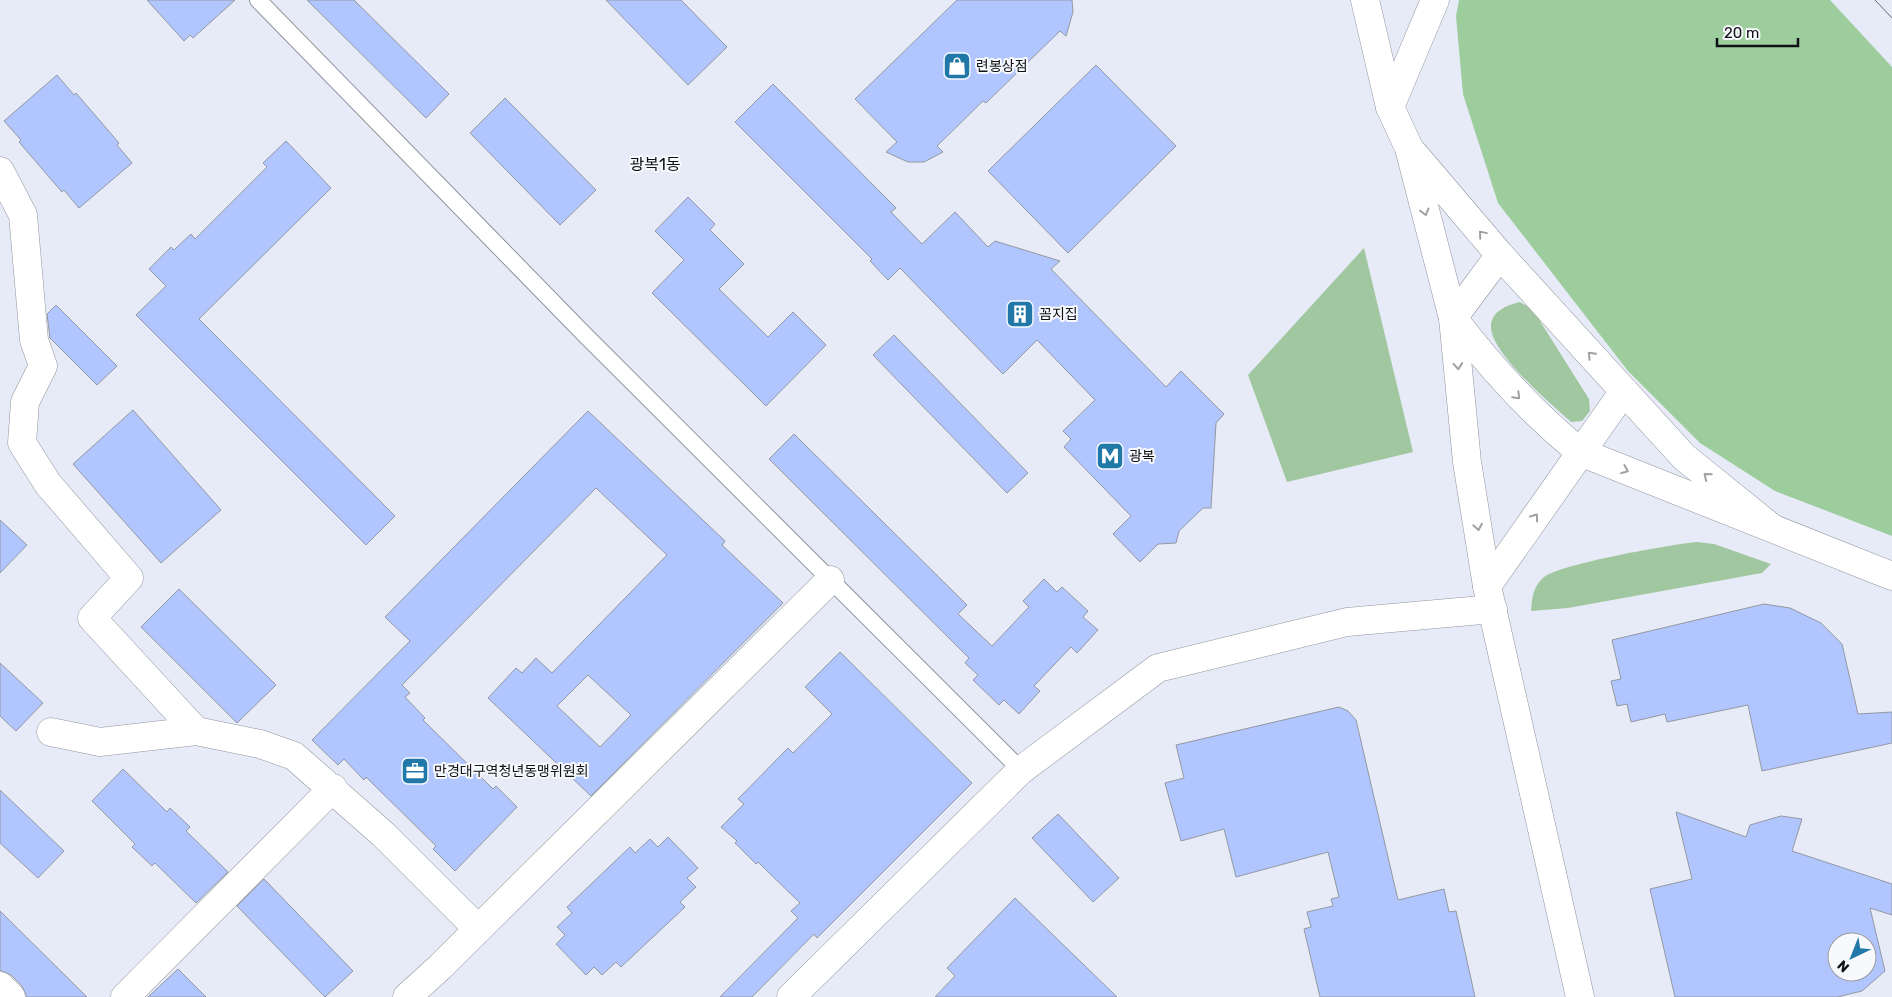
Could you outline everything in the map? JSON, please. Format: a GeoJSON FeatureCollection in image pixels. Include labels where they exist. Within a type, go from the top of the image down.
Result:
{"type":"FeatureCollection","features":[{"type":"Feature","properties":{"kind":"main road"},"geometry":{"type":"LineString","coordinates":[[1365,0],[1390,107],[1409,148],[1453,318],[1466,462],[1490,598],[1580,997]]}},
{"type":"Feature","properties":{"kind":"main road"},"geometry":{"type":"LineString","coordinates":[[1390,107],[1435,0]]}},
{"type":"Feature","properties":{"kind":"main road"},"geometry":{"type":"LineString","coordinates":[[1409,148],[1500,256],[1684,457],[1772,528]]}},
{"type":"Feature","properties":{"kind":"main road"},"geometry":{"type":"LineString","coordinates":[[0,171],[23,215],[34,340],[43,366],[25,402],[22,442],[48,484],[129,578],[92,618],[196,731]]}},
{"type":"Feature","properties":{"kind":"main road"},"geometry":{"type":"LineString","coordinates":[[1453,318],[1500,256]]}},
{"type":"Feature","properties":{"kind":"main road"},"geometry":{"type":"LineString","coordinates":[[1453,318],[1512,392],[1547,425],[1580,452],[1892,576]]}},
{"type":"Feature","properties":{"kind":"main road"},"geometry":{"type":"LineString","coordinates":[[791,997],[1021,770],[1158,668],[1347,622],[1490,598],[1580,452],[1624,391]]}},
{"type":"Feature","properties":{"kind":"main road"},"geometry":{"type":"LineString","coordinates":[[407,997],[830,580]]}},
{"type":"Feature","properties":{"kind":"main road"},"geometry":{"type":"LineString","coordinates":[[51,732],[100,742],[196,731],[260,744],[294,756],[333,788],[384,835],[478,929]]}},
{"type":"Feature","properties":{"kind":"main road"},"geometry":{"type":"LineString","coordinates":[[125,997],[333,788]]}},
{"type":"Feature","properties":{"kind":"main road"},"geometry":{"type":"LineString","coordinates":[[0,986],[10,997]]}},
{"type":"Feature","properties":{"kind":"lane"},"geometry":{"type":"LineString","coordinates":[[258,0],[580,329],[1021,770]]}},
{"type":"Feature","properties":{"kind":"green space"},"geometry":{"type":"Polygon","coordinates":[[[1459,0],[1830,0],[1892,67],[1892,536],[1775,491],[1700,443],[1628,371],[1498,203],[1463,94],[1456,16],[1459,0]]]}},
{"type":"Feature","properties":{"kind":"green space"},"geometry":{"type":"Polygon","coordinates":[[[1364,248],[1413,452],[1287,482],[1248,375],[1364,248]]]}},
{"type":"Feature","properties":{"kind":"green space"},"geometry":{"type":"Polygon","coordinates":[[[1520,302],[1533,310],[1589,399],[1590,411],[1582,421],[1571,422],[1537,391],[1512,365],[1494,339],[1491,328],[1493,317],[1505,307],[1520,302]]]}},
{"type":"Feature","properties":{"kind":"green space"},"geometry":{"type":"Polygon","coordinates":[[[1697,542],[1714,544],[1771,564],[1762,573],[1568,608],[1531,611],[1535,588],[1544,577],[1554,572],[1618,555],[1697,542]]]}},
{"type":"Feature","properties":{"kind":"building"},"geometry":{"type":"Polygon","coordinates":[[[147,0],[235,0],[193,38],[190,35],[184,41],[147,0]]]}},
{"type":"Feature","properties":{"kind":"building"},"geometry":{"type":"Polygon","coordinates":[[[307,0],[354,0],[449,94],[426,118],[307,0]]]}},
{"type":"Feature","properties":{"kind":"building"},"geometry":{"type":"Polygon","coordinates":[[[606,0],[681,0],[727,47],[688,85],[606,0]]]}},
{"type":"Feature","properties":{"kind":"building","name":"련봉상점"},"geometry":{"type":"Polygon","coordinates":[[[957,0],[1072,0],[1073,12],[1066,36],[1060,31],[986,103],[983,101],[937,146],[943,152],[924,162],[908,162],[886,152],[897,142],[855,99],[957,0]]]}},
{"type":"Feature","properties":{"kind":"building"},"geometry":{"type":"Polygon","coordinates":[[[1096,65],[1176,146],[1068,253],[988,171],[1096,65]]]}},
{"type":"Feature","properties":{"kind":"building"},"geometry":{"type":"Polygon","coordinates":[[[57,75],[74,95],[76,93],[119,143],[117,145],[132,163],[79,208],[64,190],[62,192],[19,142],[21,140],[4,121],[57,75]]]}},
{"type":"Feature","properties":{"kind":"building"},"geometry":{"type":"Polygon","coordinates":[[[773,84],[896,208],[891,212],[922,244],[955,212],[988,247],[995,241],[1060,261],[1051,269],[1166,387],[1181,371],[1224,414],[1216,423],[1211,508],[1203,508],[1179,531],[1176,543],[1158,544],[1140,562],[1113,534],[1131,516],[1064,447],[1071,439],[1063,431],[1095,400],[1037,340],[1003,374],[900,268],[888,280],[870,261],[872,259],[735,122],[773,84]]]}},
{"type":"Feature","properties":{"kind":"building"},"geometry":{"type":"Polygon","coordinates":[[[505,98],[596,190],[560,225],[470,133],[505,98]]]}},
{"type":"Feature","properties":{"kind":"building"},"geometry":{"type":"Polygon","coordinates":[[[286,141],[331,188],[199,319],[395,516],[366,545],[136,315],[166,286],[149,269],[171,247],[174,250],[191,234],[195,239],[267,167],[263,163],[286,141]]]}},
{"type":"Feature","properties":{"kind":"building"},"geometry":{"type":"Polygon","coordinates":[[[688,197],[715,224],[710,230],[744,264],[719,289],[768,337],[793,312],[826,345],[766,406],[652,293],[684,260],[655,231],[688,197]]]}},
{"type":"Feature","properties":{"kind":"building"},"geometry":{"type":"Polygon","coordinates":[[[56,305],[117,366],[97,385],[50,338],[47,314],[56,305]]]}},
{"type":"Feature","properties":{"kind":"building"},"geometry":{"type":"Polygon","coordinates":[[[894,335],[1028,473],[1007,493],[873,355],[894,335]]]}},
{"type":"Feature","properties":{"kind":"building"},"geometry":{"type":"Polygon","coordinates":[[[133,410],[221,510],[161,563],[73,464],[133,410]]]}},
{"type":"Feature","properties":{"kind":"building"},"geometry":{"type":"Polygon","coordinates":[[[588,411],[725,541],[722,545],[783,603],[591,796],[488,698],[516,668],[522,673],[536,658],[552,673],[667,555],[596,488],[402,685],[410,693],[405,697],[425,718],[423,720],[493,789],[496,786],[517,807],[455,871],[433,849],[436,846],[366,777],[364,780],[344,759],[338,765],[312,740],[410,641],[385,617],[588,411]],[[588,675],[557,706],[600,747],[631,715],[588,675]]]}},
{"type":"Feature","properties":{"kind":"building"},"geometry":{"type":"Polygon","coordinates":[[[794,434],[967,605],[958,614],[992,646],[1029,607],[1023,601],[1044,579],[1057,592],[1062,587],[1088,611],[1083,617],[1098,630],[1077,653],[1071,647],[1034,686],[1040,691],[1019,714],[1004,700],[999,705],[973,680],[978,675],[965,663],[969,658],[769,459],[794,434]]]}},
{"type":"Feature","properties":{"kind":"building"},"geometry":{"type":"Polygon","coordinates":[[[0,520],[27,545],[0,573],[0,520]]]}},
{"type":"Feature","properties":{"kind":"building"},"geometry":{"type":"Polygon","coordinates":[[[179,589],[276,685],[237,723],[141,627],[179,589]]]}},
{"type":"Feature","properties":{"kind":"building"},"geometry":{"type":"Polygon","coordinates":[[[1764,604],[1790,608],[1821,623],[1842,644],[1858,714],[1892,712],[1892,743],[1762,771],[1748,705],[1667,722],[1665,714],[1631,722],[1627,704],[1617,706],[1611,681],[1621,679],[1612,640],[1764,604]]]}},
{"type":"Feature","properties":{"kind":"building"},"geometry":{"type":"Polygon","coordinates":[[[840,652],[972,783],[817,938],[814,934],[752,997],[720,997],[798,918],[791,911],[800,903],[758,862],[756,864],[735,843],[737,841],[721,827],[744,804],[738,799],[788,748],[793,753],[832,714],[805,687],[840,652]]]}},
{"type":"Feature","properties":{"kind":"building"},"geometry":{"type":"Polygon","coordinates":[[[0,663],[43,703],[16,731],[0,716],[0,663]]]}},
{"type":"Feature","properties":{"kind":"building"},"geometry":{"type":"Polygon","coordinates":[[[1339,707],[1348,711],[1356,720],[1398,900],[1444,889],[1449,912],[1456,911],[1475,997],[1320,997],[1304,929],[1311,927],[1307,912],[1333,906],[1331,899],[1339,897],[1328,852],[1236,877],[1224,829],[1181,841],[1165,783],[1184,778],[1176,745],[1339,707]]]}},
{"type":"Feature","properties":{"kind":"building"},"geometry":{"type":"Polygon","coordinates":[[[123,769],[167,812],[170,808],[190,827],[186,831],[228,872],[196,903],[155,863],[152,866],[132,847],[135,844],[92,801],[123,769]]]}},
{"type":"Feature","properties":{"kind":"building"},"geometry":{"type":"Polygon","coordinates":[[[0,790],[64,851],[38,878],[0,843],[0,790]]]}},
{"type":"Feature","properties":{"kind":"building"},"geometry":{"type":"Polygon","coordinates":[[[1676,812],[1746,837],[1750,825],[1781,816],[1802,819],[1792,851],[1892,884],[1892,915],[1870,908],[1876,932],[1827,932],[1827,982],[1872,982],[1862,991],[1837,997],[1675,997],[1650,889],[1692,879],[1676,812]]]}},
{"type":"Feature","properties":{"kind":"building"},"geometry":{"type":"Polygon","coordinates":[[[1058,814],[1119,878],[1093,902],[1032,838],[1058,814]]]}},
{"type":"Feature","properties":{"kind":"building"},"geometry":{"type":"Polygon","coordinates":[[[668,837],[698,868],[687,878],[696,887],[680,902],[685,907],[621,967],[616,962],[602,975],[594,967],[586,975],[556,944],[565,935],[557,927],[572,913],[567,907],[630,847],[635,853],[650,839],[658,847],[668,837]]]}},
{"type":"Feature","properties":{"kind":"building"},"geometry":{"type":"Polygon","coordinates":[[[264,879],[353,971],[325,997],[237,906],[264,879]]]}},
{"type":"Feature","properties":{"kind":"building"},"geometry":{"type":"Polygon","coordinates":[[[1015,898],[1117,997],[935,997],[955,976],[947,968],[1015,898]]]}},
{"type":"Feature","properties":{"kind":"building"},"geometry":{"type":"Polygon","coordinates":[[[0,911],[87,997],[27,997],[22,986],[11,975],[0,970],[0,911]]]}},
{"type":"Feature","properties":{"kind":"building"},"geometry":{"type":"Polygon","coordinates":[[[1877,937],[1885,971],[1877,978],[1877,937]]]}},
{"type":"Feature","properties":{"kind":"building"},"geometry":{"type":"Polygon","coordinates":[[[178,969],[206,997],[148,997],[178,969]]]}},
{"type":"Feature","properties":{"kind":"tram line"},"geometry":{"type":"LineString","coordinates":[[1875,0],[1892,18]]}},
{"type":"Feature","properties":{"kind":"place","name":"련봉상점"},"geometry":{"type":"Point","coordinates":[957,66]}},
{"type":"Feature","properties":{"kind":"place","name":"꼼지집"},"geometry":{"type":"Point","coordinates":[1020,314]}},
{"type":"Feature","properties":{"kind":"place","name":"광복"},"geometry":{"type":"Point","coordinates":[1110,456]}},
{"type":"Feature","properties":{"kind":"place","name":"만경대구역청년동맹위원회"},"geometry":{"type":"Point","coordinates":[415,771]}},
{"type":"Feature","properties":{"kind":"district","name":"광복1동"},"geometry":{"type":"Point","coordinates":[655,164]}}]}
